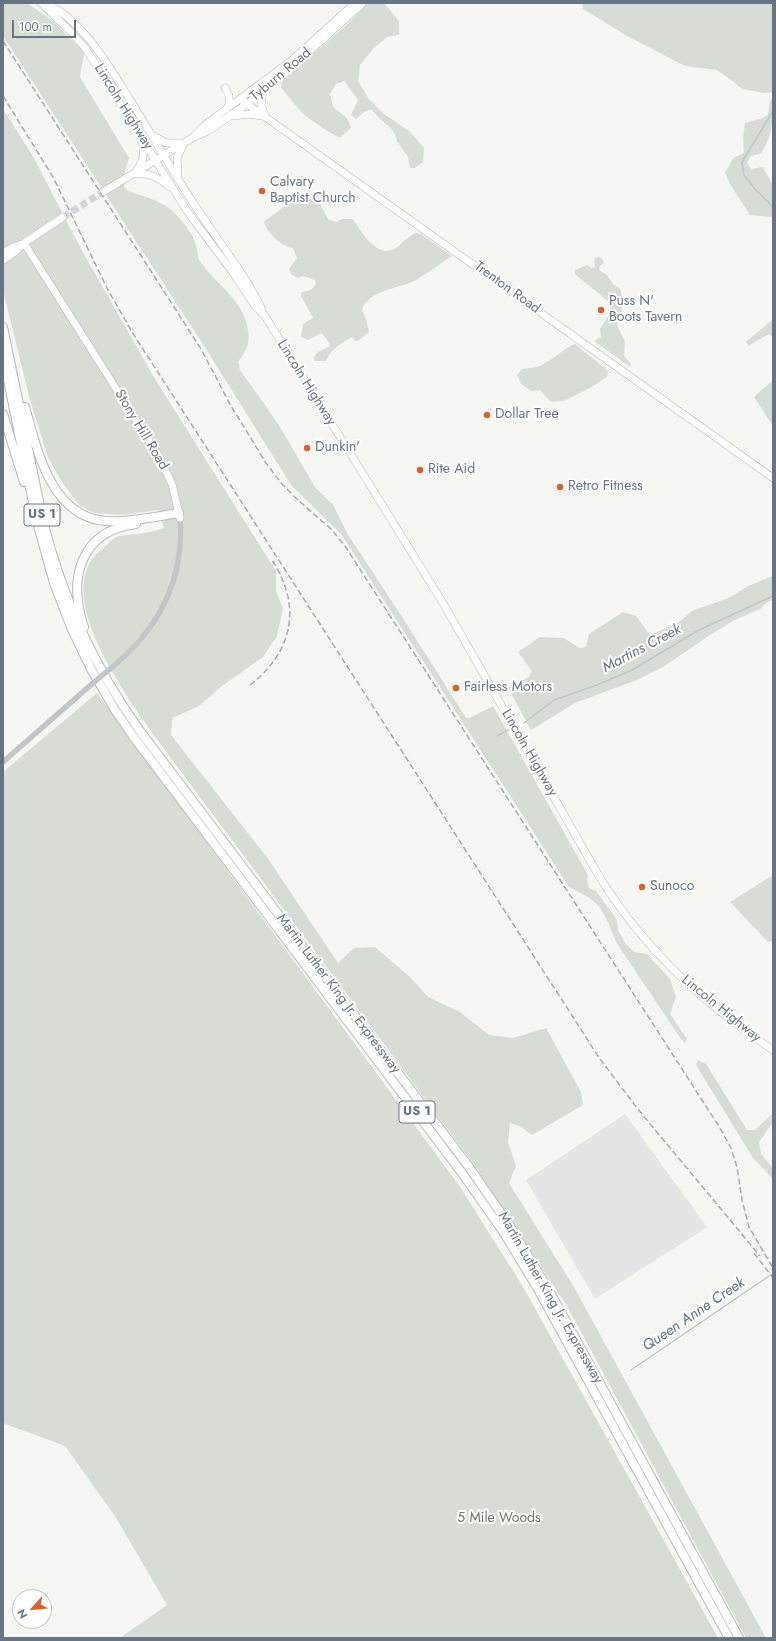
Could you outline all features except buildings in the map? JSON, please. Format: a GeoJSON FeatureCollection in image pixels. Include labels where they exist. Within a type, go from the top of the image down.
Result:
{"type":"FeatureCollection","features":[{"type":"Feature","properties":{"kind":"highway","name":"Martin Luther King Jr. Expressway"},"geometry":{"type":"LineString","coordinates":[[3,326],[6,357],[41,537],[54,582],[71,627],[91,669],[115,710],[462,1173],[502,1230],[538,1289],[729,1638]]}},
{"type":"Feature","properties":{"kind":"highway"},"geometry":{"type":"LineString","coordinates":[[6,357],[42,462],[56,490],[68,504],[89,518],[106,521],[179,515]]}},
{"type":"Feature","properties":{"kind":"highway","name":"Martin Luther King Jr. Expressway"},"geometry":{"type":"LineString","coordinates":[[6,357],[51,551],[71,609],[98,666],[134,722],[469,1167],[505,1219],[546,1285],[739,1638]]}},
{"type":"Feature","properties":{"kind":"highway"},"geometry":{"type":"LineString","coordinates":[[3,414],[41,537]]}},
{"type":"Feature","properties":{"kind":"highway"},"geometry":{"type":"LineString","coordinates":[[98,666],[84,626],[78,603],[77,577],[83,559],[95,542],[114,529],[179,515]]}},
{"type":"Feature","properties":{"kind":"main road","name":"Lincoln Highway"},"geometry":{"type":"LineString","coordinates":[[41,3],[72,32],[86,49],[195,223],[234,274],[255,306],[264,316],[446,608],[594,868],[612,896],[649,944],[687,984],[734,1023],[773,1050]]}},
{"type":"Feature","properties":{"kind":"main road","name":"Lincoln Highway"},"geometry":{"type":"LineString","coordinates":[[46,3],[71,21],[92,44],[115,76],[180,182],[235,263],[260,303],[264,316]]}},
{"type":"Feature","properties":{"kind":"main road","name":"Tyburn Road"},"geometry":{"type":"LineString","coordinates":[[192,138],[205,125],[291,61],[355,3]]}},
{"type":"Feature","properties":{"kind":"main road","name":"Tyburn Road"},"geometry":{"type":"LineString","coordinates":[[104,192],[185,142],[208,131],[247,104],[264,91],[363,3]]}},
{"type":"Feature","properties":{"kind":"main road"},"geometry":{"type":"LineString","coordinates":[[225,88],[230,97],[230,103],[227,109]]}},
{"type":"Feature","properties":{"kind":"main road"},"geometry":{"type":"LineString","coordinates":[[264,91],[261,97],[260,105],[266,118]]}},
{"type":"Feature","properties":{"kind":"main road","name":"Trenton Road"},"geometry":{"type":"LineString","coordinates":[[240,99],[773,478]]}},
{"type":"Feature","properties":{"kind":"main road"},"geometry":{"type":"LineString","coordinates":[[227,118],[236,115],[248,114],[266,118]]}},
{"type":"Feature","properties":{"kind":"main road"},"geometry":{"type":"LineString","coordinates":[[151,133],[166,143],[176,144],[185,142]]}},
{"type":"Feature","properties":{"kind":"main road"},"geometry":{"type":"LineString","coordinates":[[132,174],[141,164],[144,155],[140,134]]}},
{"type":"Feature","properties":{"kind":"main road"},"geometry":{"type":"LineString","coordinates":[[180,182],[176,163],[178,153],[185,142]]}},
{"type":"Feature","properties":{"kind":"main road"},"geometry":{"type":"LineString","coordinates":[[132,174],[144,173],[154,176],[174,191]]}},
{"type":"Feature","properties":{"kind":"main road"},"geometry":{"type":"LineString","coordinates":[[3,260],[24,243],[63,217]]}},
{"type":"Feature","properties":{"kind":"main road"},"geometry":{"type":"LineString","coordinates":[[3,253],[24,243]]}},
{"type":"Feature","properties":{"kind":"main road","name":"Stony Hill Road"},"geometry":{"type":"LineString","coordinates":[[24,243],[158,455],[172,484],[179,515]]}},
{"type":"Feature","properties":{"kind":"street","name":"Stony Hill Road"},"geometry":{"type":"LineString","coordinates":[[3,762],[135,647],[149,630],[167,598],[178,562],[180,540],[179,515]]}},
{"type":"Feature","properties":{"kind":"shaded area"},"geometry":{"type":"Polygon","coordinates":[[[625,1114],[707,1227],[595,1299],[526,1180],[625,1114]]]}},
{"type":"Feature","properties":{"kind":"green space"},"geometry":{"type":"Polygon","coordinates":[[[3,3],[27,3],[54,22],[84,53],[80,77],[129,158],[125,171],[124,187],[128,191],[150,198],[166,206],[178,216],[189,230],[197,247],[199,260],[232,297],[243,313],[249,339],[245,352],[238,362],[240,370],[277,422],[315,487],[333,505],[347,533],[466,718],[469,718],[493,706],[588,875],[587,881],[589,888],[596,891],[617,920],[618,930],[625,943],[634,952],[647,954],[670,979],[676,997],[670,1014],[687,1039],[685,1043],[618,945],[604,914],[591,899],[569,887],[341,534],[291,485],[206,349],[3,36],[3,3]]]}},
{"type":"Feature","properties":{"kind":"green space"},"geometry":{"type":"Polygon","coordinates":[[[369,3],[384,3],[399,21],[399,35],[387,37],[373,49],[360,65],[358,81],[369,99],[384,114],[409,131],[424,148],[423,162],[415,168],[410,168],[408,157],[397,141],[391,128],[371,109],[364,112],[356,119],[351,115],[358,100],[344,81],[336,84],[330,94],[333,107],[347,118],[351,128],[340,138],[304,115],[281,88],[282,81],[369,3]]]}},
{"type":"Feature","properties":{"kind":"green space"},"geometry":{"type":"Polygon","coordinates":[[[582,3],[773,3],[773,92],[763,93],[743,89],[717,70],[685,66],[629,37],[583,9],[582,3]]]}},
{"type":"Feature","properties":{"kind":"green space"},"geometry":{"type":"Polygon","coordinates":[[[773,97],[772,120],[768,141],[760,154],[751,156],[747,162],[751,170],[763,167],[773,185],[773,217],[750,215],[730,184],[725,173],[733,158],[744,153],[743,138],[745,123],[768,115],[770,101],[773,97]]]}},
{"type":"Feature","properties":{"kind":"green space"},"geometry":{"type":"Polygon","coordinates":[[[3,109],[34,158],[81,249],[155,379],[276,571],[276,591],[283,609],[277,636],[263,657],[222,686],[199,706],[172,718],[171,735],[269,860],[338,963],[354,948],[375,947],[411,978],[428,997],[460,1012],[489,1035],[513,1038],[546,1028],[581,1092],[583,1105],[532,1135],[519,1126],[510,1123],[508,1142],[516,1166],[509,1183],[574,1287],[766,1638],[746,1638],[567,1306],[472,1162],[156,738],[128,698],[98,645],[88,617],[83,591],[87,568],[102,549],[117,537],[164,528],[158,510],[123,515],[94,513],[79,505],[60,479],[47,455],[29,396],[3,290],[3,109]]]}},
{"type":"Feature","properties":{"kind":"green space"},"geometry":{"type":"Polygon","coordinates":[[[313,194],[328,219],[336,222],[342,219],[353,219],[365,237],[377,248],[389,251],[396,248],[416,233],[421,234],[452,256],[414,281],[384,291],[371,298],[362,310],[369,332],[358,341],[355,341],[353,337],[341,344],[330,353],[326,361],[314,361],[317,353],[330,346],[322,333],[308,340],[301,337],[303,324],[313,318],[301,296],[302,292],[314,287],[316,283],[315,280],[303,276],[298,278],[292,275],[289,269],[297,258],[293,248],[284,245],[275,238],[265,225],[264,221],[291,200],[313,194]]]}},
{"type":"Feature","properties":{"kind":"green space"},"geometry":{"type":"Polygon","coordinates":[[[598,257],[602,259],[604,263],[600,266],[599,270],[607,275],[613,284],[620,289],[622,307],[621,316],[617,325],[625,342],[624,356],[631,364],[630,367],[594,341],[601,337],[600,329],[611,312],[610,303],[575,274],[575,270],[587,265],[591,268],[595,267],[594,259],[598,257]]]}},
{"type":"Feature","properties":{"kind":"green space"},"geometry":{"type":"Polygon","coordinates":[[[773,319],[773,337],[769,334],[748,346],[746,342],[773,319]]]}},
{"type":"Feature","properties":{"kind":"green space"},"geometry":{"type":"Polygon","coordinates":[[[575,344],[608,371],[607,377],[590,388],[564,401],[551,402],[540,390],[531,391],[521,384],[517,375],[522,369],[542,365],[575,344]]]}},
{"type":"Feature","properties":{"kind":"green space"},"geometry":{"type":"Polygon","coordinates":[[[773,380],[773,426],[754,397],[773,380]]]}},
{"type":"Feature","properties":{"kind":"green space"},"geometry":{"type":"Polygon","coordinates":[[[773,576],[773,600],[767,602],[760,609],[733,621],[663,667],[637,680],[575,703],[531,730],[508,688],[529,677],[532,671],[518,652],[540,637],[564,638],[579,648],[586,647],[589,634],[623,612],[636,616],[650,635],[678,623],[692,611],[731,597],[748,586],[773,576]]]}},
{"type":"Feature","properties":{"kind":"green space","name":"5 Mile Woods"},"geometry":{"type":"Polygon","coordinates":[[[97,693],[460,1187],[522,1285],[718,1638],[120,1638],[167,1605],[115,1516],[65,1446],[3,1423],[3,772],[97,693]]]}},
{"type":"Feature","properties":{"kind":"green space"},"geometry":{"type":"Polygon","coordinates":[[[773,875],[773,941],[768,942],[730,902],[773,875]]]}},
{"type":"Feature","properties":{"kind":"green space"},"geometry":{"type":"Polygon","coordinates":[[[698,1060],[706,1064],[747,1130],[755,1130],[773,1113],[773,1122],[759,1142],[761,1154],[773,1168],[773,1179],[753,1158],[696,1065],[698,1060]]]}},
{"type":"Feature","properties":{"kind":"waterway","name":"Martins Creek"},"geometry":{"type":"LineString","coordinates":[[773,3],[773,12]]}},
{"type":"Feature","properties":{"kind":"waterway","name":"Martins Creek"},"geometry":{"type":"LineString","coordinates":[[773,111],[742,162],[744,175],[755,189],[773,207]]}},
{"type":"Feature","properties":{"kind":"waterway","name":"Martins Creek"},"geometry":{"type":"LineString","coordinates":[[524,723],[554,700],[597,685],[632,670],[699,630],[773,596]]}},
{"type":"Feature","properties":{"kind":"waterway","name":"Martins Creek"},"geometry":{"type":"LineString","coordinates":[[497,736],[508,730]]}},
{"type":"Feature","properties":{"kind":"waterway","name":"Queen Anne Creek"},"geometry":{"type":"LineString","coordinates":[[631,1370],[769,1276]]}},
{"type":"Feature","properties":{"kind":"tunnel"},"geometry":{"type":"LineString","coordinates":[[63,217],[103,192]]}},
{"type":"Feature","properties":{"kind":"railway"},"geometry":{"type":"LineString","coordinates":[[3,41],[201,349],[231,406],[266,463],[282,484],[331,529],[345,546],[720,1128],[731,1148],[737,1167],[742,1200],[749,1227],[773,1268]]}},
{"type":"Feature","properties":{"kind":"railway"},"geometry":{"type":"LineString","coordinates":[[3,96],[53,177],[107,288],[132,332],[600,1059],[637,1108],[760,1256]]}},
{"type":"Feature","properties":{"kind":"railway"},"geometry":{"type":"LineString","coordinates":[[250,685],[269,667],[277,656],[283,645],[290,620],[287,593],[283,580],[272,559]]}},
{"type":"Feature","properties":{"kind":"railway"},"geometry":{"type":"LineString","coordinates":[[754,1253],[773,1278]]}},
{"type":"Feature","properties":{"kind":"place","name":"Calvary Baptist Church"},"geometry":{"type":"Point","coordinates":[262,191]}},
{"type":"Feature","properties":{"kind":"place","name":"Puss N' Boots Tavern"},"geometry":{"type":"Point","coordinates":[601,310]}},
{"type":"Feature","properties":{"kind":"place","name":"Dollar Tree"},"geometry":{"type":"Point","coordinates":[487,415]}},
{"type":"Feature","properties":{"kind":"place","name":"Dunkin'"},"geometry":{"type":"Point","coordinates":[307,448]}},
{"type":"Feature","properties":{"kind":"place","name":"Rite Aid"},"geometry":{"type":"Point","coordinates":[420,470]}},
{"type":"Feature","properties":{"kind":"place","name":"Retro Fitness"},"geometry":{"type":"Point","coordinates":[560,487]}},
{"type":"Feature","properties":{"kind":"place","name":"Fairless Motors"},"geometry":{"type":"Point","coordinates":[456,688]}},
{"type":"Feature","properties":{"kind":"place","name":"Sunoco"},"geometry":{"type":"Point","coordinates":[642,887]}}]}
